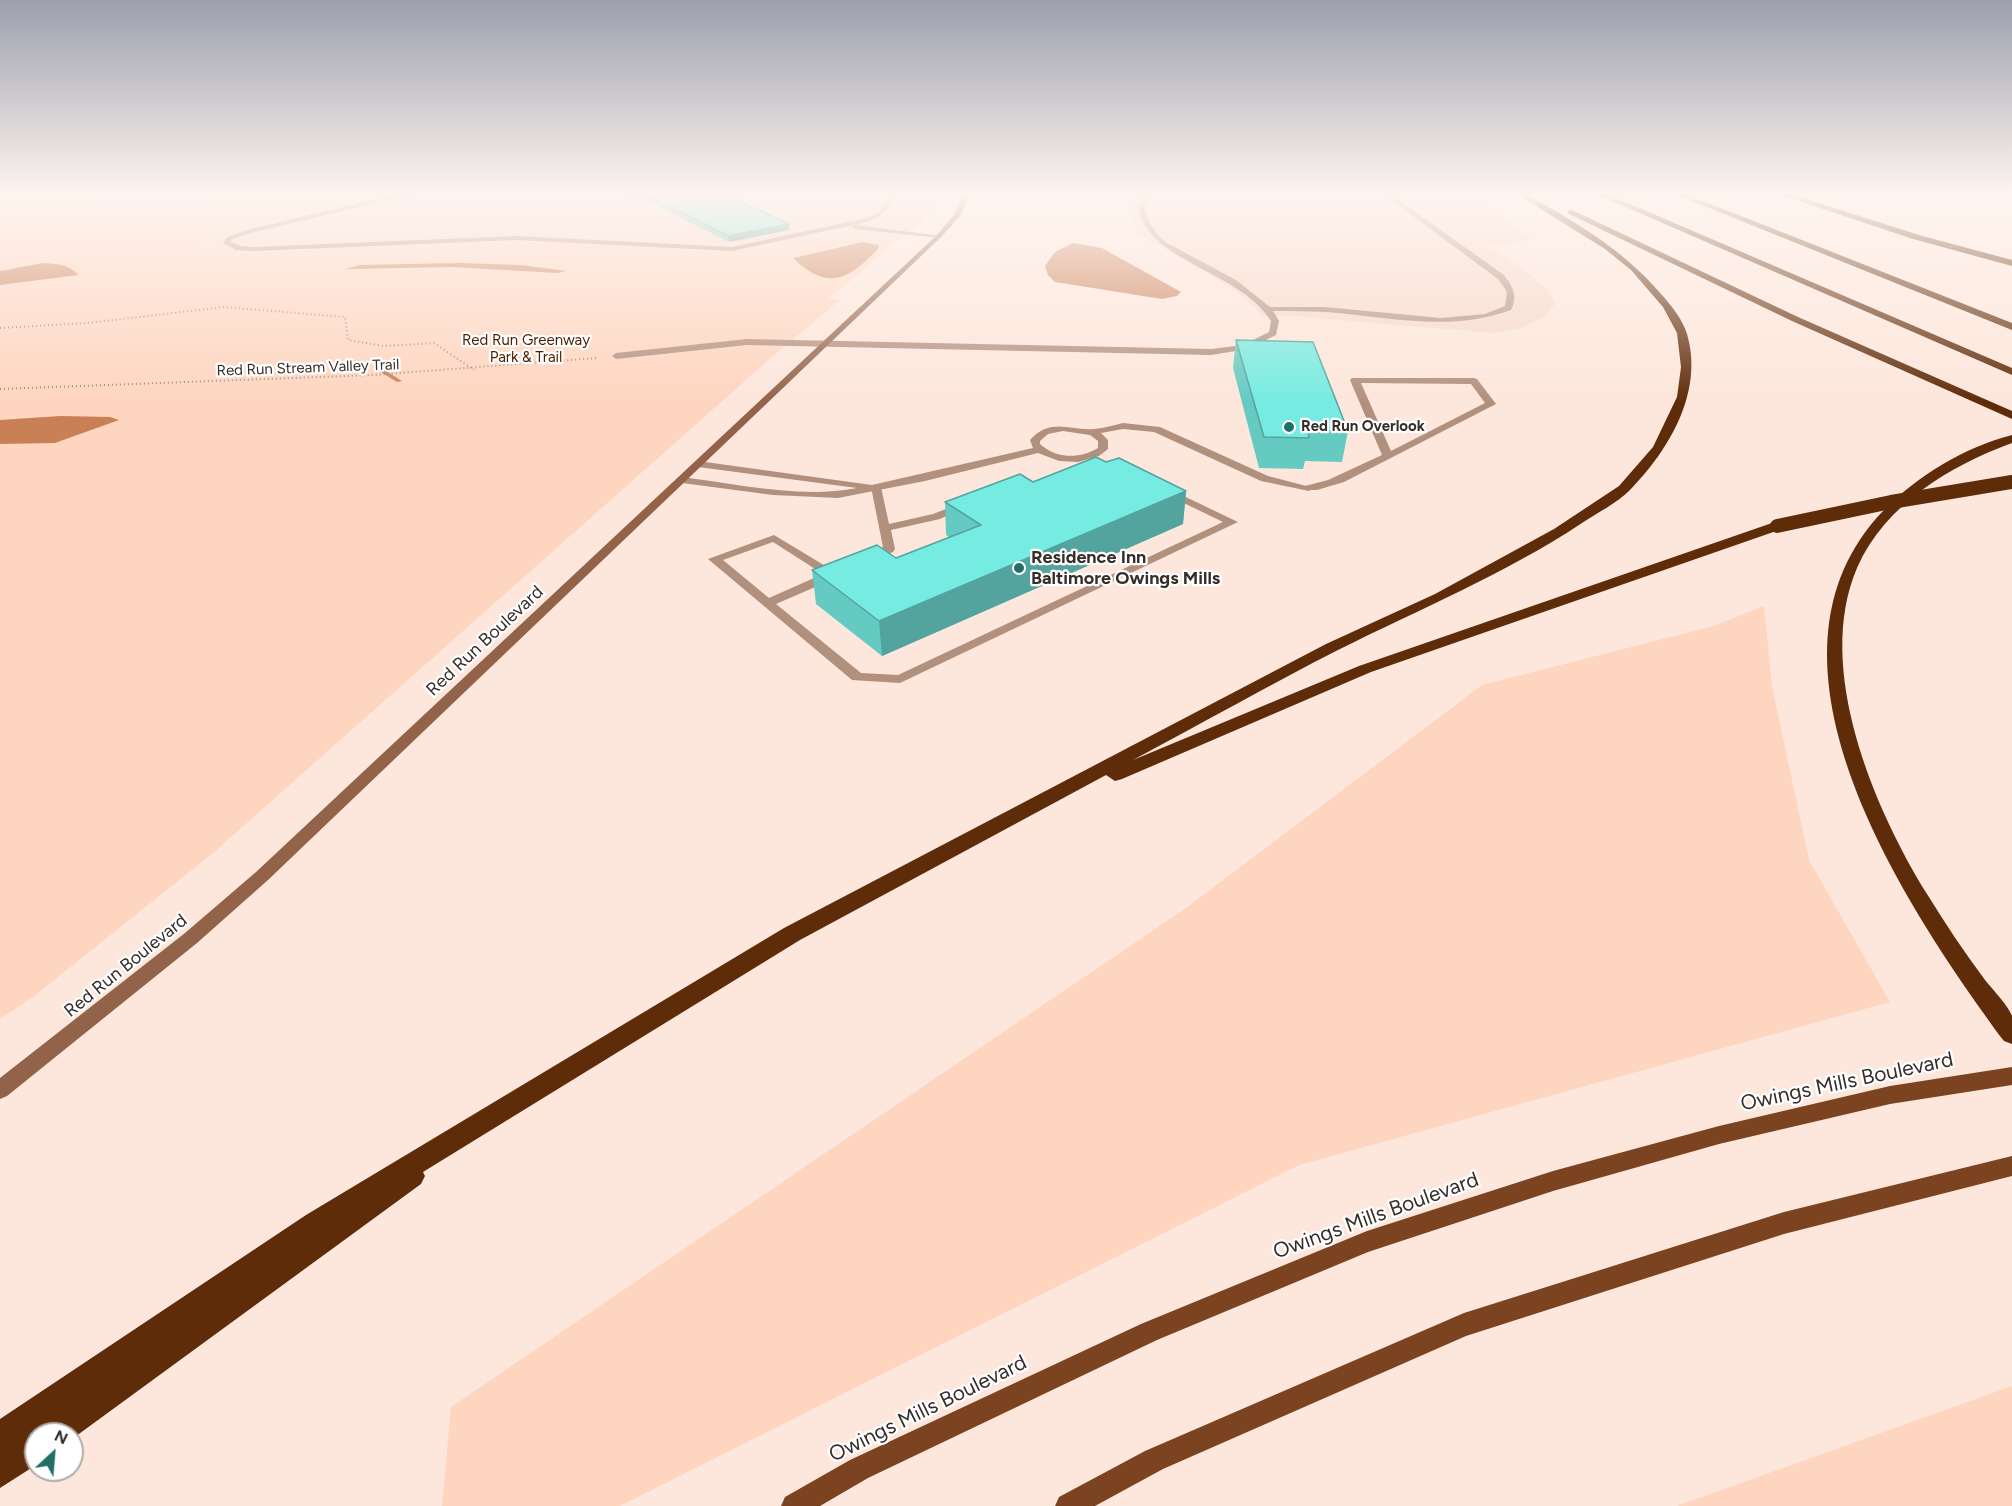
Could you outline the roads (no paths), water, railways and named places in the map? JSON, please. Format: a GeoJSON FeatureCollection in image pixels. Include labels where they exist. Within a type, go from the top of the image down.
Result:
{"type":"FeatureCollection","features":[{"type":"Feature","properties":{"kind":"highway"},"geometry":{"type":"LineString","coordinates":[[0,1437],[315,1224],[792,934],[1332,647],[1440,597],[1559,532],[1624,489],[1659,448],[1683,397],[1686,367],[1682,333],[1667,306],[1626,261]]}},
{"type":"Feature","properties":{"kind":"highway"},"geometry":{"type":"LineString","coordinates":[[1673,261],[2012,415]]}},
{"type":"Feature","properties":{"kind":"highway"},"geometry":{"type":"LineString","coordinates":[[1756,261],[2012,372]]}},
{"type":"Feature","properties":{"kind":"highway"},"geometry":{"type":"LineString","coordinates":[[1847,261],[2012,327]]}},
{"type":"Feature","properties":{"kind":"highway"},"geometry":{"type":"LineString","coordinates":[[2012,439],[1948,467],[1888,512],[1849,569],[1841,600],[1837,633],[1838,679],[1843,722],[1855,764],[1873,811],[1906,874],[1981,992],[2012,1034]]}},
{"type":"Feature","properties":{"kind":"highway"},"geometry":{"type":"LineString","coordinates":[[1003,823],[1365,669],[1777,526],[1932,494],[2012,482]]}},
{"type":"Feature","properties":{"kind":"highway"},"geometry":{"type":"LineString","coordinates":[[70,1422],[326,1240],[506,1108]]}},
{"type":"Feature","properties":{"kind":"highway"},"geometry":{"type":"LineString","coordinates":[[0,1472],[24,1455]]}},
{"type":"Feature","properties":{"kind":"main road","name":"Red Run Boulevard"},"geometry":{"type":"LineString","coordinates":[[0,1090],[191,938],[262,876],[912,261]]}},
{"type":"Feature","properties":{"kind":"main road","name":"Owings Mills Boulevard"},"geometry":{"type":"LineString","coordinates":[[794,1506],[859,1469],[1149,1332],[1367,1242],[1553,1181],[1719,1135],[1890,1095],[2012,1076]]}},
{"type":"Feature","properties":{"kind":"main road"},"geometry":{"type":"LineString","coordinates":[[1068,1506],[1154,1460],[1464,1325],[1784,1224],[2012,1166]]}},
{"type":"Feature","properties":{"kind":"street"},"geometry":{"type":"LineString","coordinates":[[616,356],[727,344],[826,343],[1211,352],[1245,346],[1268,336],[1275,330],[1277,323],[1269,309],[1249,292],[1195,261]]}},
{"type":"Feature","properties":{"kind":"street"},"geometry":{"type":"LineString","coordinates":[[1269,309],[1325,309],[1449,320],[1487,317],[1508,308],[1512,301],[1512,291],[1502,277],[1480,261]]}},
{"type":"Feature","properties":{"kind":"street"},"geometry":{"type":"LineString","coordinates":[[1039,450],[1035,441],[1045,432],[1063,428],[1093,432],[1123,426],[1156,429],[1265,479],[1309,488],[1326,485],[1388,456],[1446,428],[1491,404],[1474,381],[1355,380],[1388,456]]}},
{"type":"Feature","properties":{"kind":"street"},"geometry":{"type":"LineString","coordinates":[[682,480],[801,494],[838,495],[1039,450],[1056,457],[1090,456],[1098,453],[1105,444],[1093,432]]}},
{"type":"Feature","properties":{"kind":"street"},"geometry":{"type":"LineString","coordinates":[[1090,456],[1108,463]]}},
{"type":"Feature","properties":{"kind":"street"},"geometry":{"type":"LineString","coordinates":[[698,464],[876,487]]}},
{"type":"Feature","properties":{"kind":"street"},"geometry":{"type":"LineString","coordinates":[[832,575],[774,538],[714,560],[857,677],[900,679],[1232,522],[1157,486]]}},
{"type":"Feature","properties":{"kind":"street"},"geometry":{"type":"LineString","coordinates":[[767,603],[889,549],[876,487]]}},
{"type":"Feature","properties":{"kind":"street"},"geometry":{"type":"LineString","coordinates":[[885,528],[936,517],[978,501]]}},
{"type":"Feature","properties":{"kind":"waterway"},"geometry":{"type":"LineString","coordinates":[[381,370],[399,381]]}},
{"type":"Feature","properties":{"kind":"place","name":"Red Run Overlook"},"geometry":{"type":"Point","coordinates":[1289,427]}},
{"type":"Feature","properties":{"kind":"place","name":"Residence Inn Baltimore Owings Mills"},"geometry":{"type":"Point","coordinates":[1019,568]}},
{"type":"Feature","properties":{"kind":"park label","name":"Red Run Greenway Park & Trail"},"geometry":{"type":"Point","coordinates":[526,350]}}]}
